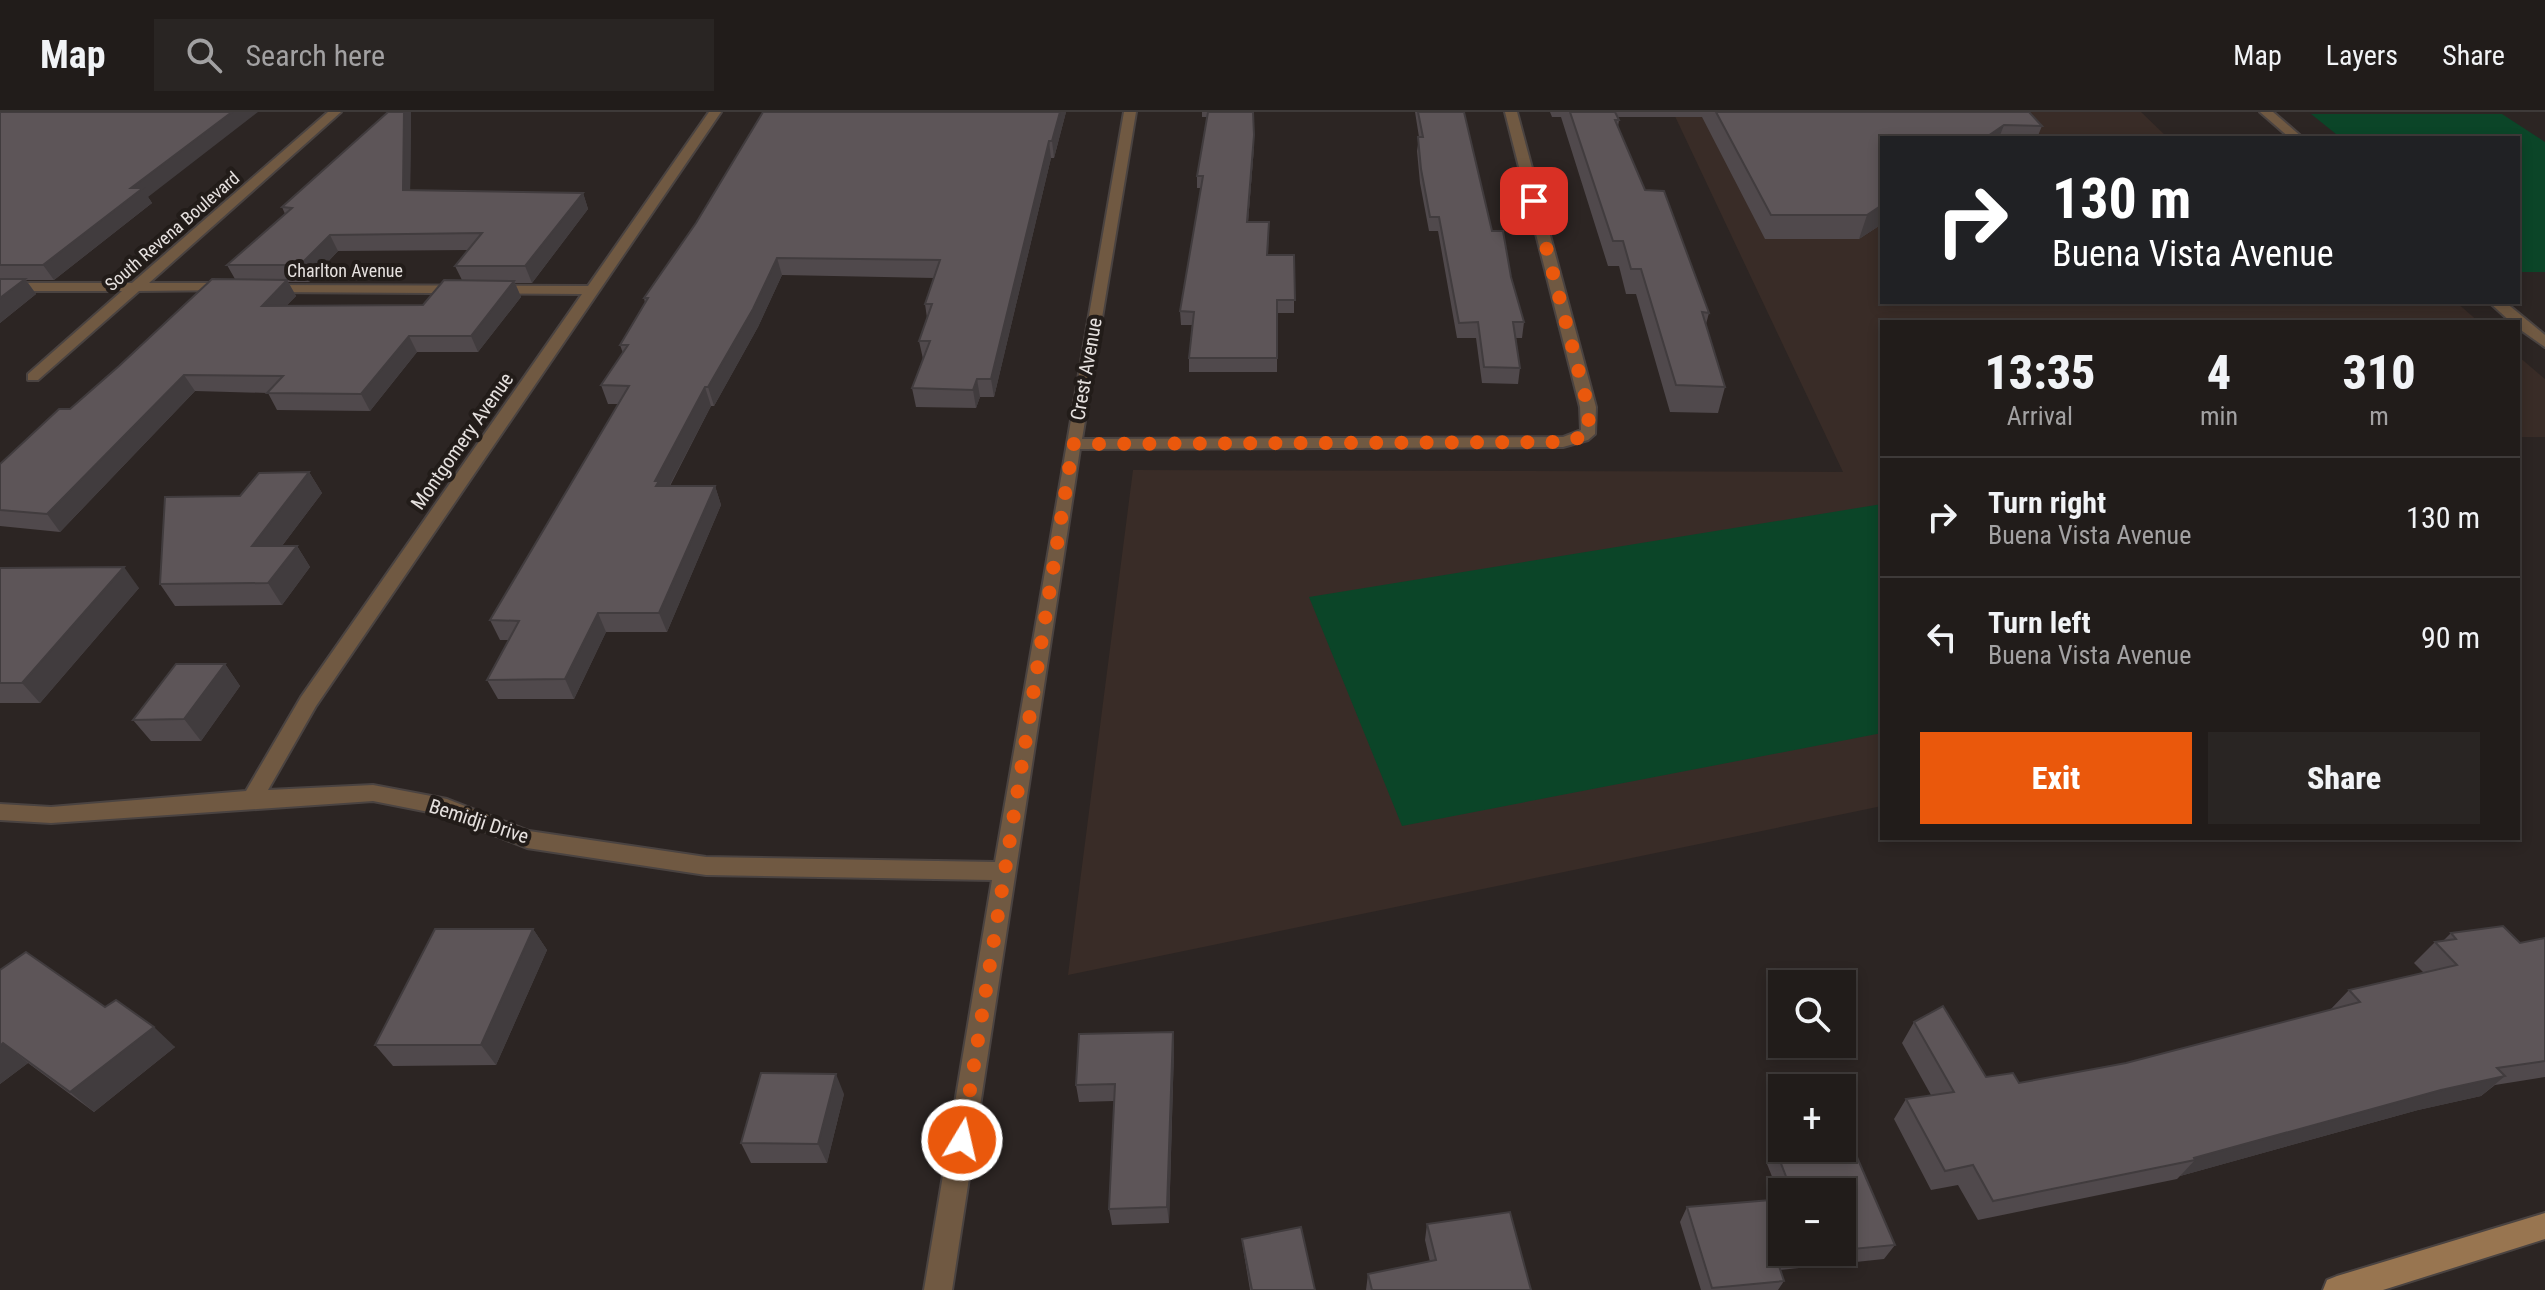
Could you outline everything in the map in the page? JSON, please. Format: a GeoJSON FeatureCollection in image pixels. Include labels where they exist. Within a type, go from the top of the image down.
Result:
{"type":"FeatureCollection","features":[{"type":"Feature","properties":{"kind":"main road"},"geometry":{"type":"LineString","coordinates":[[2337,1290],[2545,1226]]}},
{"type":"Feature","properties":{"kind":"street","name":"South Revena Boulevard"},"geometry":{"type":"LineString","coordinates":[[33,377],[335,112]]}},
{"type":"Feature","properties":{"kind":"street","name":"Montgomery Avenue"},"geometry":{"type":"LineString","coordinates":[[252,799],[308,702],[715,112]]}},
{"type":"Feature","properties":{"kind":"street","name":"Crest Avenue"},"geometry":{"type":"LineString","coordinates":[[938,1290],[1073,444],[1130,112]]}},
{"type":"Feature","properties":{"kind":"street"},"geometry":{"type":"LineString","coordinates":[[1073,444],[1563,442],[1582,437],[1589,431],[1588,407],[1511,112]]}},
{"type":"Feature","properties":{"kind":"street"},"geometry":{"type":"LineString","coordinates":[[2266,112],[2295,136]]}},
{"type":"Feature","properties":{"kind":"street","name":"Charlton Avenue"},"geometry":{"type":"LineString","coordinates":[[0,287],[594,290]]}},
{"type":"Feature","properties":{"kind":"street"},"geometry":{"type":"LineString","coordinates":[[2498,304],[2518,320]]}},
{"type":"Feature","properties":{"kind":"street"},"geometry":{"type":"LineString","coordinates":[[2520,322],[2545,343]]}},
{"type":"Feature","properties":{"kind":"street","name":"Bemidji Drive"},"geometry":{"type":"LineString","coordinates":[[0,812],[51,815],[373,793],[447,807],[527,839],[706,866],[1006,871]]}},
{"type":"Feature","properties":{"kind":"shaded area"},"geometry":{"type":"Polygon","coordinates":[[[1673,112],[2141,112],[2166,136],[1880,136],[1880,304],[2458,304],[2477,320],[1880,320],[1880,806],[1068,975],[1133,470],[1843,472],[1673,112]]]}},
{"type":"Feature","properties":{"kind":"shaded area"},"geometry":{"type":"Polygon","coordinates":[[[2520,358],[2545,379],[2545,437],[2520,437],[2520,358]]]}},
{"type":"Feature","properties":{"kind":"green space"},"geometry":{"type":"Polygon","coordinates":[[[2311,114],[2502,114],[2545,142],[2545,272],[2520,272],[2520,136],[2338,136],[2311,114]]]}},
{"type":"Feature","properties":{"kind":"green space"},"geometry":{"type":"Polygon","coordinates":[[[1880,504],[1880,733],[1402,826],[1309,597],[1880,504]]]}},
{"type":"Feature","properties":{"kind":"building"},"geometry":{"type":"Polygon","coordinates":[[[0,112],[232,112],[131,188],[143,188],[43,265],[0,265],[0,112]]]}},
{"type":"Feature","properties":{"kind":"building"},"geometry":{"type":"Polygon","coordinates":[[[388,112],[404,112],[403,190],[583,193],[525,266],[455,266],[482,233],[330,235],[300,265],[227,265],[292,208],[282,207],[388,112]]]}},
{"type":"Feature","properties":{"kind":"building"},"geometry":{"type":"Polygon","coordinates":[[[763,112],[1060,112],[1052,141],[1049,141],[991,379],[977,379],[973,390],[912,388],[930,341],[919,341],[932,304],[925,304],[940,260],[777,258],[753,309],[708,387],[705,387],[655,481],[659,481],[656,486],[715,486],[659,613],[598,613],[565,679],[487,680],[519,621],[490,620],[629,386],[601,385],[628,345],[620,345],[648,298],[644,298],[696,223],[763,112]]]}},
{"type":"Feature","properties":{"kind":"building"},"geometry":{"type":"Polygon","coordinates":[[[1208,112],[1253,112],[1247,222],[1269,222],[1267,255],[1294,255],[1295,300],[1277,300],[1277,358],[1189,358],[1194,312],[1180,311],[1203,176],[1197,176],[1208,112]]]}},
{"type":"Feature","properties":{"kind":"building"},"geometry":{"type":"Polygon","coordinates":[[[1418,112],[1464,112],[1492,231],[1503,231],[1511,277],[1524,322],[1513,322],[1520,368],[1484,367],[1478,322],[1459,323],[1439,217],[1430,217],[1421,169],[1418,137],[1423,137],[1418,112]]]}},
{"type":"Feature","properties":{"kind":"building"},"geometry":{"type":"Polygon","coordinates":[[[1570,112],[1615,112],[1619,120],[1615,120],[1645,190],[1664,191],[1709,313],[1702,312],[1725,387],[1676,385],[1641,269],[1631,269],[1623,241],[1613,241],[1570,112]]]}},
{"type":"Feature","properties":{"kind":"building"},"geometry":{"type":"Polygon","coordinates":[[[1716,112],[2029,112],[2042,126],[2004,125],[1988,136],[1880,136],[1880,206],[1867,215],[1771,215],[1716,112]]]}},
{"type":"Feature","properties":{"kind":"building"},"geometry":{"type":"Polygon","coordinates":[[[0,279],[25,279],[0,298],[0,279]]]}},
{"type":"Feature","properties":{"kind":"building"},"geometry":{"type":"Polygon","coordinates":[[[212,279],[287,280],[262,306],[423,305],[444,280],[514,281],[471,336],[409,336],[361,394],[267,393],[283,376],[184,375],[47,514],[0,510],[0,464],[59,409],[70,409],[212,279]]]}},
{"type":"Feature","properties":{"kind":"building"},"geometry":{"type":"Polygon","coordinates":[[[309,472],[252,546],[297,546],[268,583],[160,584],[165,497],[240,496],[259,473],[309,472]]]}},
{"type":"Feature","properties":{"kind":"building"},"geometry":{"type":"Polygon","coordinates":[[[124,567],[22,683],[0,683],[0,568],[124,567]]]}},
{"type":"Feature","properties":{"kind":"building"},"geometry":{"type":"Polygon","coordinates":[[[176,664],[225,664],[184,719],[133,720],[176,664]]]}},
{"type":"Feature","properties":{"kind":"building"},"geometry":{"type":"Polygon","coordinates":[[[2503,926],[2520,943],[2545,938],[2545,1061],[2497,1068],[2505,1076],[2441,1090],[2195,1160],[1993,1201],[1973,1165],[1945,1171],[1906,1099],[1954,1092],[1914,1022],[1943,1006],[1986,1077],[2013,1073],[2019,1083],[2126,1063],[2360,1002],[2349,990],[2457,965],[2435,942],[2456,939],[2451,933],[2503,926]]]}},
{"type":"Feature","properties":{"kind":"building"},"geometry":{"type":"Polygon","coordinates":[[[435,929],[533,929],[481,1045],[375,1045],[435,929]]]}},
{"type":"Feature","properties":{"kind":"building"},"geometry":{"type":"Polygon","coordinates":[[[26,952],[105,1007],[116,1000],[154,1027],[70,1092],[3,1043],[0,1046],[0,970],[26,952]]]}},
{"type":"Feature","properties":{"kind":"building"},"geometry":{"type":"Polygon","coordinates":[[[1173,1032],[1167,1207],[1109,1209],[1115,1084],[1076,1085],[1079,1034],[1173,1032]]]}},
{"type":"Feature","properties":{"kind":"building"},"geometry":{"type":"Polygon","coordinates":[[[761,1073],[836,1074],[818,1144],[741,1143],[761,1073]]]}},
{"type":"Feature","properties":{"kind":"building"},"geometry":{"type":"Polygon","coordinates":[[[1856,1155],[1895,1245],[1856,1249],[1856,1178],[1787,1178],[1780,1162],[1856,1162],[1856,1155]]]}},
{"type":"Feature","properties":{"kind":"building"},"geometry":{"type":"Polygon","coordinates":[[[1768,1200],[1768,1266],[1779,1266],[1784,1281],[1712,1288],[1687,1207],[1768,1200]]]}},
{"type":"Feature","properties":{"kind":"building"},"geometry":{"type":"Polygon","coordinates":[[[1510,1212],[1531,1290],[1372,1290],[1368,1274],[1436,1260],[1427,1224],[1510,1212]]]}},
{"type":"Feature","properties":{"kind":"building"},"geometry":{"type":"Polygon","coordinates":[[[1301,1227],[1315,1290],[1252,1290],[1242,1239],[1301,1227]]]}},
{"type":"Feature","properties":{"kind":"route"},"geometry":{"type":"LineString","coordinates":[[962,1140],[1073,444],[1563,442],[1582,437],[1589,431],[1588,407],[1534,201]]}}]}
